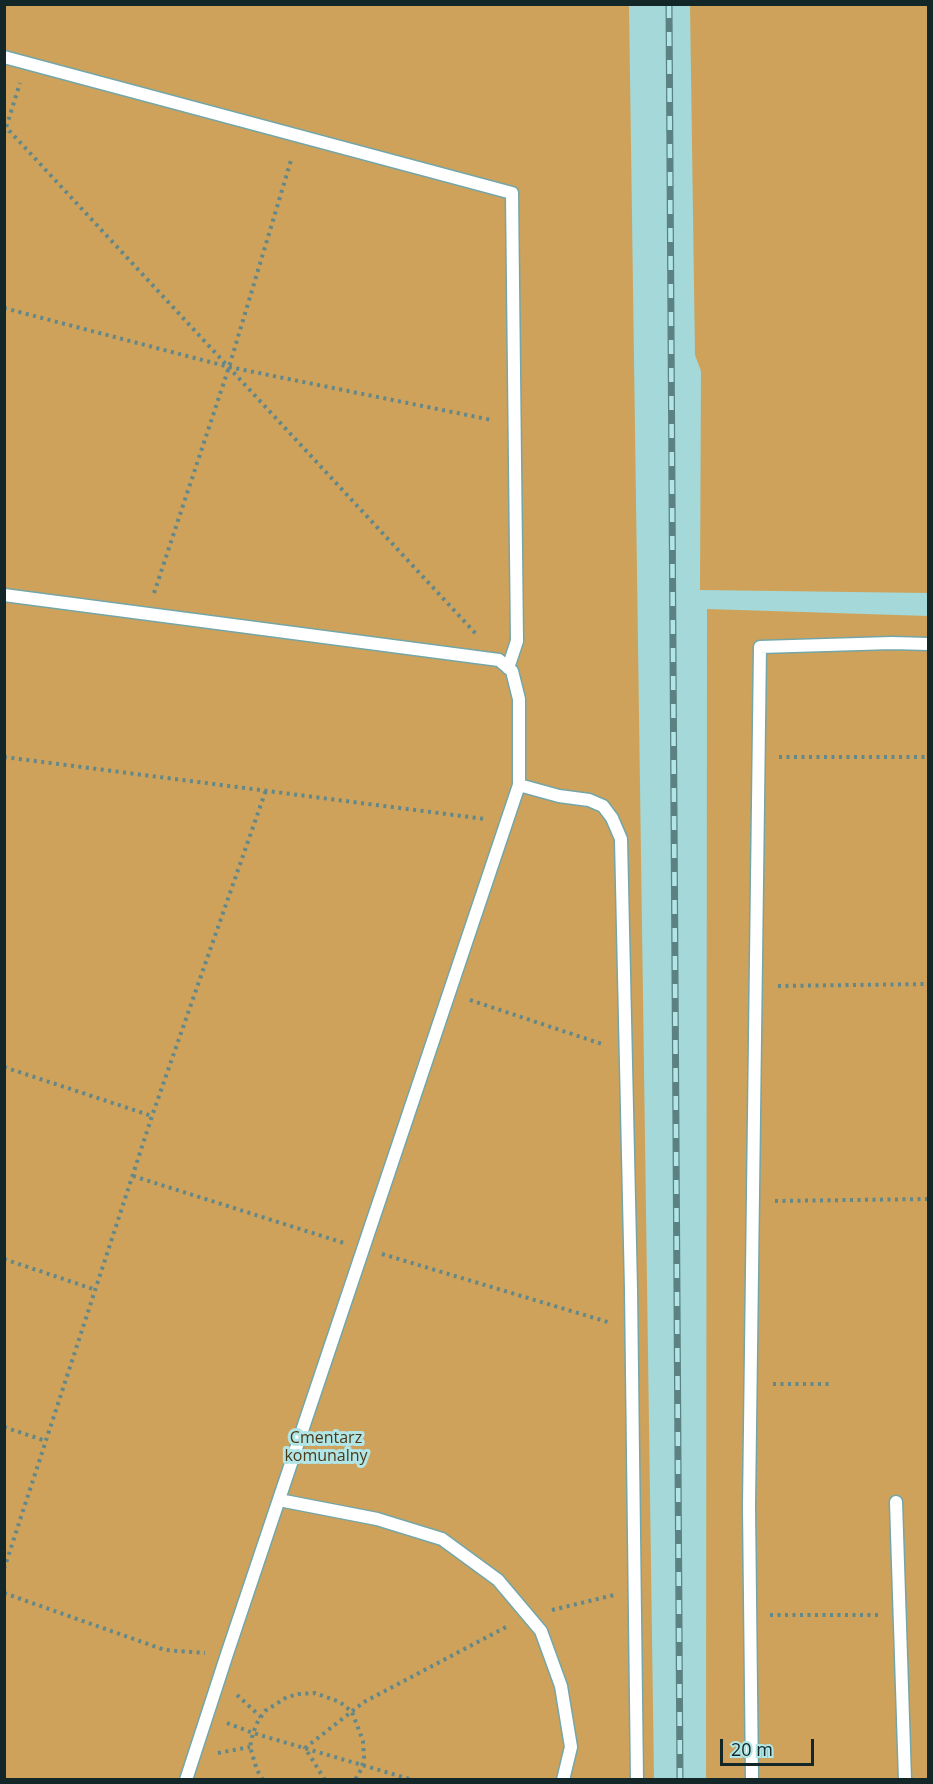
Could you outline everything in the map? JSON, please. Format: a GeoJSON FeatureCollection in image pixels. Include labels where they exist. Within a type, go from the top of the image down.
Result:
{"type":"FeatureCollection","features":[{"type":"Feature","properties":{"kind":"lane"},"geometry":{"type":"LineString","coordinates":[[4,57],[512,193],[517,641],[508,668]]}},
{"type":"Feature","properties":{"kind":"lane"},"geometry":{"type":"LineString","coordinates":[[4,595],[499,660],[512,671],[519,699],[519,785],[186,1779]]}},
{"type":"Feature","properties":{"kind":"lane"},"geometry":{"type":"LineString","coordinates":[[752,1779],[749,1506],[760,647],[928,644]]}},
{"type":"Feature","properties":{"kind":"lane"},"geometry":{"type":"LineString","coordinates":[[519,785],[559,796],[589,800],[603,806],[612,818],[621,839],[631,1289],[637,1779]]}},
{"type":"Feature","properties":{"kind":"lane"},"geometry":{"type":"LineString","coordinates":[[279,1500],[377,1519],[442,1539],[498,1580],[541,1632],[561,1686],[571,1746],[563,1779]]}},
{"type":"Feature","properties":{"kind":"lane"},"geometry":{"type":"LineString","coordinates":[[896,1502],[904,1779]]}},
{"type":"Feature","properties":{"kind":"path"},"geometry":{"type":"LineString","coordinates":[[4,134],[27,63]]}},
{"type":"Feature","properties":{"kind":"path"},"geometry":{"type":"LineString","coordinates":[[5,126],[508,668]]}},
{"type":"Feature","properties":{"kind":"path"},"geometry":{"type":"LineString","coordinates":[[147,613],[229,367],[299,136]]}},
{"type":"Feature","properties":{"kind":"path"},"geometry":{"type":"LineString","coordinates":[[4,308],[229,367],[514,424]]}},
{"type":"Feature","properties":{"kind":"path"},"geometry":{"type":"LineString","coordinates":[[4,757],[507,822]]}},
{"type":"Feature","properties":{"kind":"path"},"geometry":{"type":"LineString","coordinates":[[759,757],[928,757]]}},
{"type":"Feature","properties":{"kind":"path"},"geometry":{"type":"LineString","coordinates":[[4,1569],[152,1116],[266,790]]}},
{"type":"Feature","properties":{"kind":"path"},"geometry":{"type":"LineString","coordinates":[[756,986],[928,984]]}},
{"type":"Feature","properties":{"kind":"path"},"geometry":{"type":"LineString","coordinates":[[449,993],[626,1052]]}},
{"type":"Feature","properties":{"kind":"path"},"geometry":{"type":"LineString","coordinates":[[4,1067],[152,1116]]}},
{"type":"Feature","properties":{"kind":"path"},"geometry":{"type":"LineString","coordinates":[[753,1202],[928,1198]]}},
{"type":"Feature","properties":{"kind":"path"},"geometry":{"type":"LineString","coordinates":[[4,1259],[96,1290]]}},
{"type":"Feature","properties":{"kind":"path"},"geometry":{"type":"LineString","coordinates":[[751,1384],[830,1384]]}},
{"type":"Feature","properties":{"kind":"path"},"geometry":{"type":"LineString","coordinates":[[4,1427],[46,1441]]}},
{"type":"Feature","properties":{"kind":"path"},"geometry":{"type":"LineString","coordinates":[[305,1748],[364,1702],[528,1615],[634,1590]]}},
{"type":"Feature","properties":{"kind":"path"},"geometry":{"type":"LineString","coordinates":[[4,1593],[165,1650],[227,1654]]}},
{"type":"Feature","properties":{"kind":"path"},"geometry":{"type":"LineString","coordinates":[[751,1615],[900,1615]]}},
{"type":"Feature","properties":{"kind":"path"},"geometry":{"type":"LineString","coordinates":[[219,1679],[261,1717]]}},
{"type":"Feature","properties":{"kind":"path"},"geometry":{"type":"LineString","coordinates":[[263,1779],[256,1770],[250,1746],[253,1733],[261,1717],[265,1711],[287,1697],[315,1693],[340,1702],[352,1712],[363,1741],[364,1756],[362,1768],[355,1779]]}},
{"type":"Feature","properties":{"kind":"path"},"geometry":{"type":"LineString","coordinates":[[222,1720],[253,1733],[413,1779]]}},
{"type":"Feature","properties":{"kind":"path"},"geometry":{"type":"LineString","coordinates":[[193,1757],[250,1746]]}},
{"type":"Feature","properties":{"kind":"path"},"geometry":{"type":"LineString","coordinates":[[305,1748],[325,1779]]}},
{"type":"Feature","properties":{"kind":"green space","name":"Cmentarz komunalny"},"geometry":{"type":"Polygon","coordinates":[[[5,5],[629,5],[654,1779],[5,1780],[5,5]]]}},
{"type":"Feature","properties":{"kind":"green space"},"geometry":{"type":"Polygon","coordinates":[[[690,5],[928,5],[928,593],[700,590],[701,371],[695,355],[690,5]]]}},
{"type":"Feature","properties":{"kind":"green space"},"geometry":{"type":"Polygon","coordinates":[[[707,609],[928,616],[928,1779],[706,1780],[707,609]]]}},
{"type":"Feature","properties":{"kind":"railway"},"geometry":{"type":"LineString","coordinates":[[669,4],[680,1780]]}}]}
